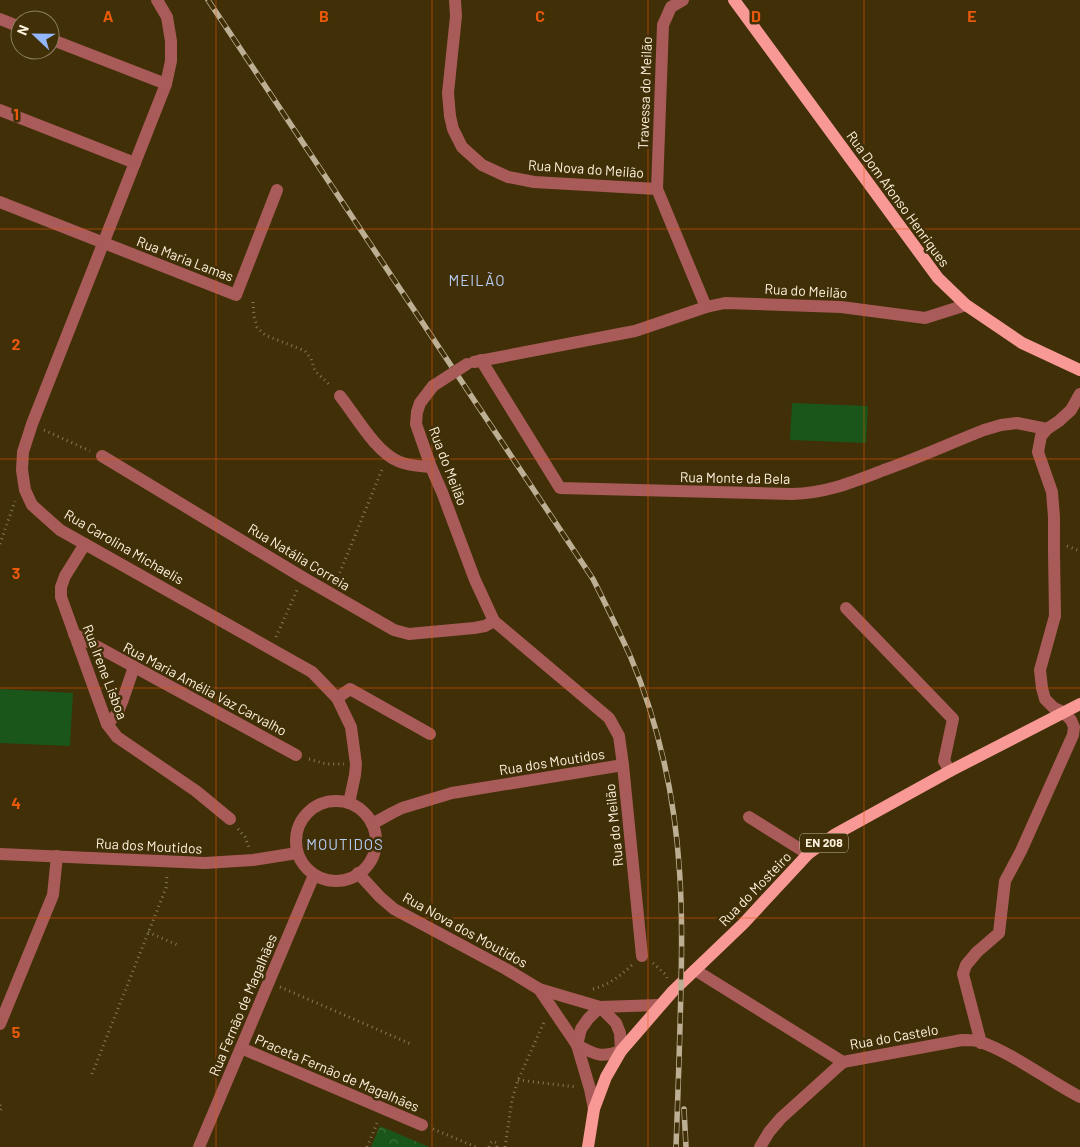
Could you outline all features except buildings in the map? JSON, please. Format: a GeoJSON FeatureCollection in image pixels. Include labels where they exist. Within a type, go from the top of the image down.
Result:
{"type":"FeatureCollection","features":[{"type":"Feature","properties":{"kind":"main road","name":"Rua Dom Afonso Henriques"},"geometry":{"type":"LineString","coordinates":[[734,0],[938,278],[966,305],[1022,343],[1080,370]]}},
{"type":"Feature","properties":{"kind":"main road","name":"Rua do Mosteiro"},"geometry":{"type":"LineString","coordinates":[[588,1147],[594,1109],[606,1077],[621,1051],[659,1005],[742,924],[808,854],[842,831],[950,771],[1080,704]]}},
{"type":"Feature","properties":{"kind":"street","name":"Rua Carolina Michaelis"},"geometry":{"type":"LineString","coordinates":[[157,0],[167,16],[172,41],[171,61],[166,84],[32,424],[23,452],[22,470],[25,490],[32,505],[60,530],[312,672],[337,698],[351,727],[356,764],[350,803]]}},
{"type":"Feature","properties":{"kind":"street","name":"Rua Nova do Meilão"},"geometry":{"type":"LineString","coordinates":[[455,0],[456,16],[448,93],[453,129],[462,147],[482,165],[508,177],[534,182],[657,188]]}},
{"type":"Feature","properties":{"kind":"street","name":"Travessa do Meilão"},"geometry":{"type":"LineString","coordinates":[[683,0],[671,7],[663,25],[657,188],[706,307]]}},
{"type":"Feature","properties":{"kind":"street"},"geometry":{"type":"LineString","coordinates":[[60,43],[166,84]]}},
{"type":"Feature","properties":{"kind":"street"},"geometry":{"type":"LineString","coordinates":[[0,110],[135,163]]}},
{"type":"Feature","properties":{"kind":"street","name":"Rua Maria Lamas"},"geometry":{"type":"LineString","coordinates":[[103,243],[236,295],[276,190]]}},
{"type":"Feature","properties":{"kind":"street"},"geometry":{"type":"LineString","coordinates":[[0,202],[103,243]]}},
{"type":"Feature","properties":{"kind":"street","name":"Rua do Meilão"},"geometry":{"type":"LineString","coordinates":[[642,956],[619,736],[609,718],[494,621],[475,580],[416,424],[420,403],[434,386],[467,364],[635,331],[706,307],[725,303],[841,308],[925,318],[966,305]]}},
{"type":"Feature","properties":{"kind":"street","name":"Rua Monte da Bela"},"geometry":{"type":"LineString","coordinates":[[481,360],[560,488],[810,493],[833,489],[855,482],[984,430],[1001,425],[1018,423],[1047,429]]}},
{"type":"Feature","properties":{"kind":"street"},"geometry":{"type":"LineString","coordinates":[[981,1043],[963,974],[966,965],[977,952],[999,932],[1006,880],[1073,735],[1074,727],[1071,720],[1064,712],[1054,708],[1046,699],[1042,688],[1040,670],[1055,616],[1054,517],[1052,492],[1038,452],[1041,436],[1071,410],[1080,394]]}},
{"type":"Feature","properties":{"kind":"street"},"geometry":{"type":"LineString","coordinates":[[340,396],[372,439],[388,455],[399,462],[412,466],[431,467]]}},
{"type":"Feature","properties":{"kind":"street","name":"Rua Natália Correia"},"geometry":{"type":"LineString","coordinates":[[102,456],[302,577],[394,630],[409,634],[474,628],[485,626],[494,621]]}},
{"type":"Feature","properties":{"kind":"street","name":"Rua Irene Lisboa"},"geometry":{"type":"LineString","coordinates":[[85,544],[65,576],[61,587],[61,597],[107,724],[117,737],[196,791],[230,819]]}},
{"type":"Feature","properties":{"kind":"street"},"geometry":{"type":"LineString","coordinates":[[846,608],[953,718],[944,761],[950,771]]}},
{"type":"Feature","properties":{"kind":"street","name":"Rua Maria Amélia Vaz Carvalho"},"geometry":{"type":"LineString","coordinates":[[74,634],[296,755]]}},
{"type":"Feature","properties":{"kind":"street"},"geometry":{"type":"LineString","coordinates":[[107,724],[117,714],[134,667]]}},
{"type":"Feature","properties":{"kind":"street"},"geometry":{"type":"LineString","coordinates":[[337,698],[350,690],[430,734]]}},
{"type":"Feature","properties":{"kind":"street","name":"Rua dos Moutidos"},"geometry":{"type":"LineString","coordinates":[[372,824],[402,808],[452,793],[623,765]]}},
{"type":"Feature","properties":{"kind":"street"},"geometry":{"type":"LineString","coordinates":[[337,801],[350,803],[367,815],[372,824],[375,846],[366,866],[358,873],[349,877],[327,880],[314,875],[302,864],[297,853],[296,841],[304,818],[313,808],[324,803],[337,801]]}},
{"type":"Feature","properties":{"kind":"street"},"geometry":{"type":"LineString","coordinates":[[749,817],[808,854]]}},
{"type":"Feature","properties":{"kind":"street","name":"Rua dos Moutidos"},"geometry":{"type":"LineString","coordinates":[[0,854],[205,864],[253,860],[297,853]]}},
{"type":"Feature","properties":{"kind":"street"},"geometry":{"type":"LineString","coordinates":[[0,1024],[53,895],[57,856]]}},
{"type":"Feature","properties":{"kind":"street","name":"Rua Nova dos Moutidos"},"geometry":{"type":"LineString","coordinates":[[358,873],[394,909],[506,969],[539,989],[600,1008],[659,1005]]}},
{"type":"Feature","properties":{"kind":"street","name":"Rua Fernão de Magalhães"},"geometry":{"type":"LineString","coordinates":[[199,1147],[314,875]]}},
{"type":"Feature","properties":{"kind":"street","name":"Rua do Castelo"},"geometry":{"type":"LineString","coordinates":[[695,970],[843,1062],[962,1040],[976,1041],[1005,1053],[1080,1097]]}},
{"type":"Feature","properties":{"kind":"street","name":"Rua Nova dos Moutidos"},"geometry":{"type":"LineString","coordinates":[[539,989],[577,1045],[594,1109]]}},
{"type":"Feature","properties":{"kind":"street"},"geometry":{"type":"LineString","coordinates":[[600,1008],[588,1019],[581,1029],[577,1045],[597,1055],[607,1055],[621,1051]]}},
{"type":"Feature","properties":{"kind":"street","name":"Rua Nova dos Moutidos"},"geometry":{"type":"LineString","coordinates":[[600,1008],[616,1023],[620,1033],[621,1051]]}},
{"type":"Feature","properties":{"kind":"street","name":"Praceta Fernão de Magalhães"},"geometry":{"type":"LineString","coordinates":[[241,1048],[422,1125]]}},
{"type":"Feature","properties":{"kind":"street"},"geometry":{"type":"LineString","coordinates":[[760,1147],[769,1132],[781,1118],[843,1062]]}},
{"type":"Feature","properties":{"kind":"path"},"geometry":{"type":"LineString","coordinates":[[253,302],[257,327],[265,335],[305,351],[311,359],[315,371],[340,396]]}},
{"type":"Feature","properties":{"kind":"path"},"geometry":{"type":"LineString","coordinates":[[32,424],[102,456]]}},
{"type":"Feature","properties":{"kind":"path"},"geometry":{"type":"LineString","coordinates":[[331,594],[388,455]]}},
{"type":"Feature","properties":{"kind":"path"},"geometry":{"type":"LineString","coordinates":[[0,544],[23,479]]}},
{"type":"Feature","properties":{"kind":"path"},"geometry":{"type":"LineString","coordinates":[[271,649],[302,577]]}},
{"type":"Feature","properties":{"kind":"path"},"geometry":{"type":"LineString","coordinates":[[296,755],[326,764],[356,764]]}},
{"type":"Feature","properties":{"kind":"path"},"geometry":{"type":"LineString","coordinates":[[230,819],[245,837],[253,860]]}},
{"type":"Feature","properties":{"kind":"path"},"geometry":{"type":"LineString","coordinates":[[92,1074],[166,888],[168,862]]}},
{"type":"Feature","properties":{"kind":"path"},"geometry":{"type":"LineString","coordinates":[[148,932],[180,946]]}},
{"type":"Feature","properties":{"kind":"path"},"geometry":{"type":"LineString","coordinates":[[588,991],[613,981],[642,956],[655,964],[666,975],[673,991]]}},
{"type":"Feature","properties":{"kind":"path"},"geometry":{"type":"LineString","coordinates":[[268,982],[411,1044]]}},
{"type":"Feature","properties":{"kind":"path"},"geometry":{"type":"LineString","coordinates":[[505,1147],[512,1100],[518,1080],[545,1019],[553,1009]]}},
{"type":"Feature","properties":{"kind":"path"},"geometry":{"type":"LineString","coordinates":[[518,1080],[590,1089]]}},
{"type":"Feature","properties":{"kind":"path"},"geometry":{"type":"LineString","coordinates":[[0,1105],[2,1108],[0,1111]]}},
{"type":"Feature","properties":{"kind":"path"},"geometry":{"type":"LineString","coordinates":[[367,1147],[383,1108]]}},
{"type":"Feature","properties":{"kind":"path"},"geometry":{"type":"LineString","coordinates":[[440,1132],[476,1147]]}},
{"type":"Feature","properties":{"kind":"path"},"geometry":{"type":"LineString","coordinates":[[488,1147],[493,1141],[497,1143],[497,1147]]}},
{"type":"Feature","properties":{"kind":"green space"},"geometry":{"type":"Polygon","coordinates":[[[792,403],[868,406],[866,443],[790,440],[792,403]]]}},
{"type":"Feature","properties":{"kind":"green space"},"geometry":{"type":"Polygon","coordinates":[[[0,689],[73,693],[70,746],[0,743],[0,689]]]}},
{"type":"Feature","properties":{"kind":"green space"},"geometry":{"type":"Polygon","coordinates":[[[380,1126],[429,1147],[371,1147],[380,1126]]]}},
{"type":"Feature","properties":{"kind":"railway"},"geometry":{"type":"LineString","coordinates":[[208,0],[593,579],[636,671],[650,709],[664,762],[674,817],[680,873],[682,956],[676,1147]]}},
{"type":"Feature","properties":{"kind":"railway"},"geometry":{"type":"LineString","coordinates":[[684,1109],[686,1147]]}},
{"type":"Feature","properties":{"kind":"district","name":"MEILÃO"},"geometry":{"type":"Point","coordinates":[477,281]}},
{"type":"Feature","properties":{"kind":"district","name":"MOUTIDOS"},"geometry":{"type":"Point","coordinates":[345,845]}}]}
